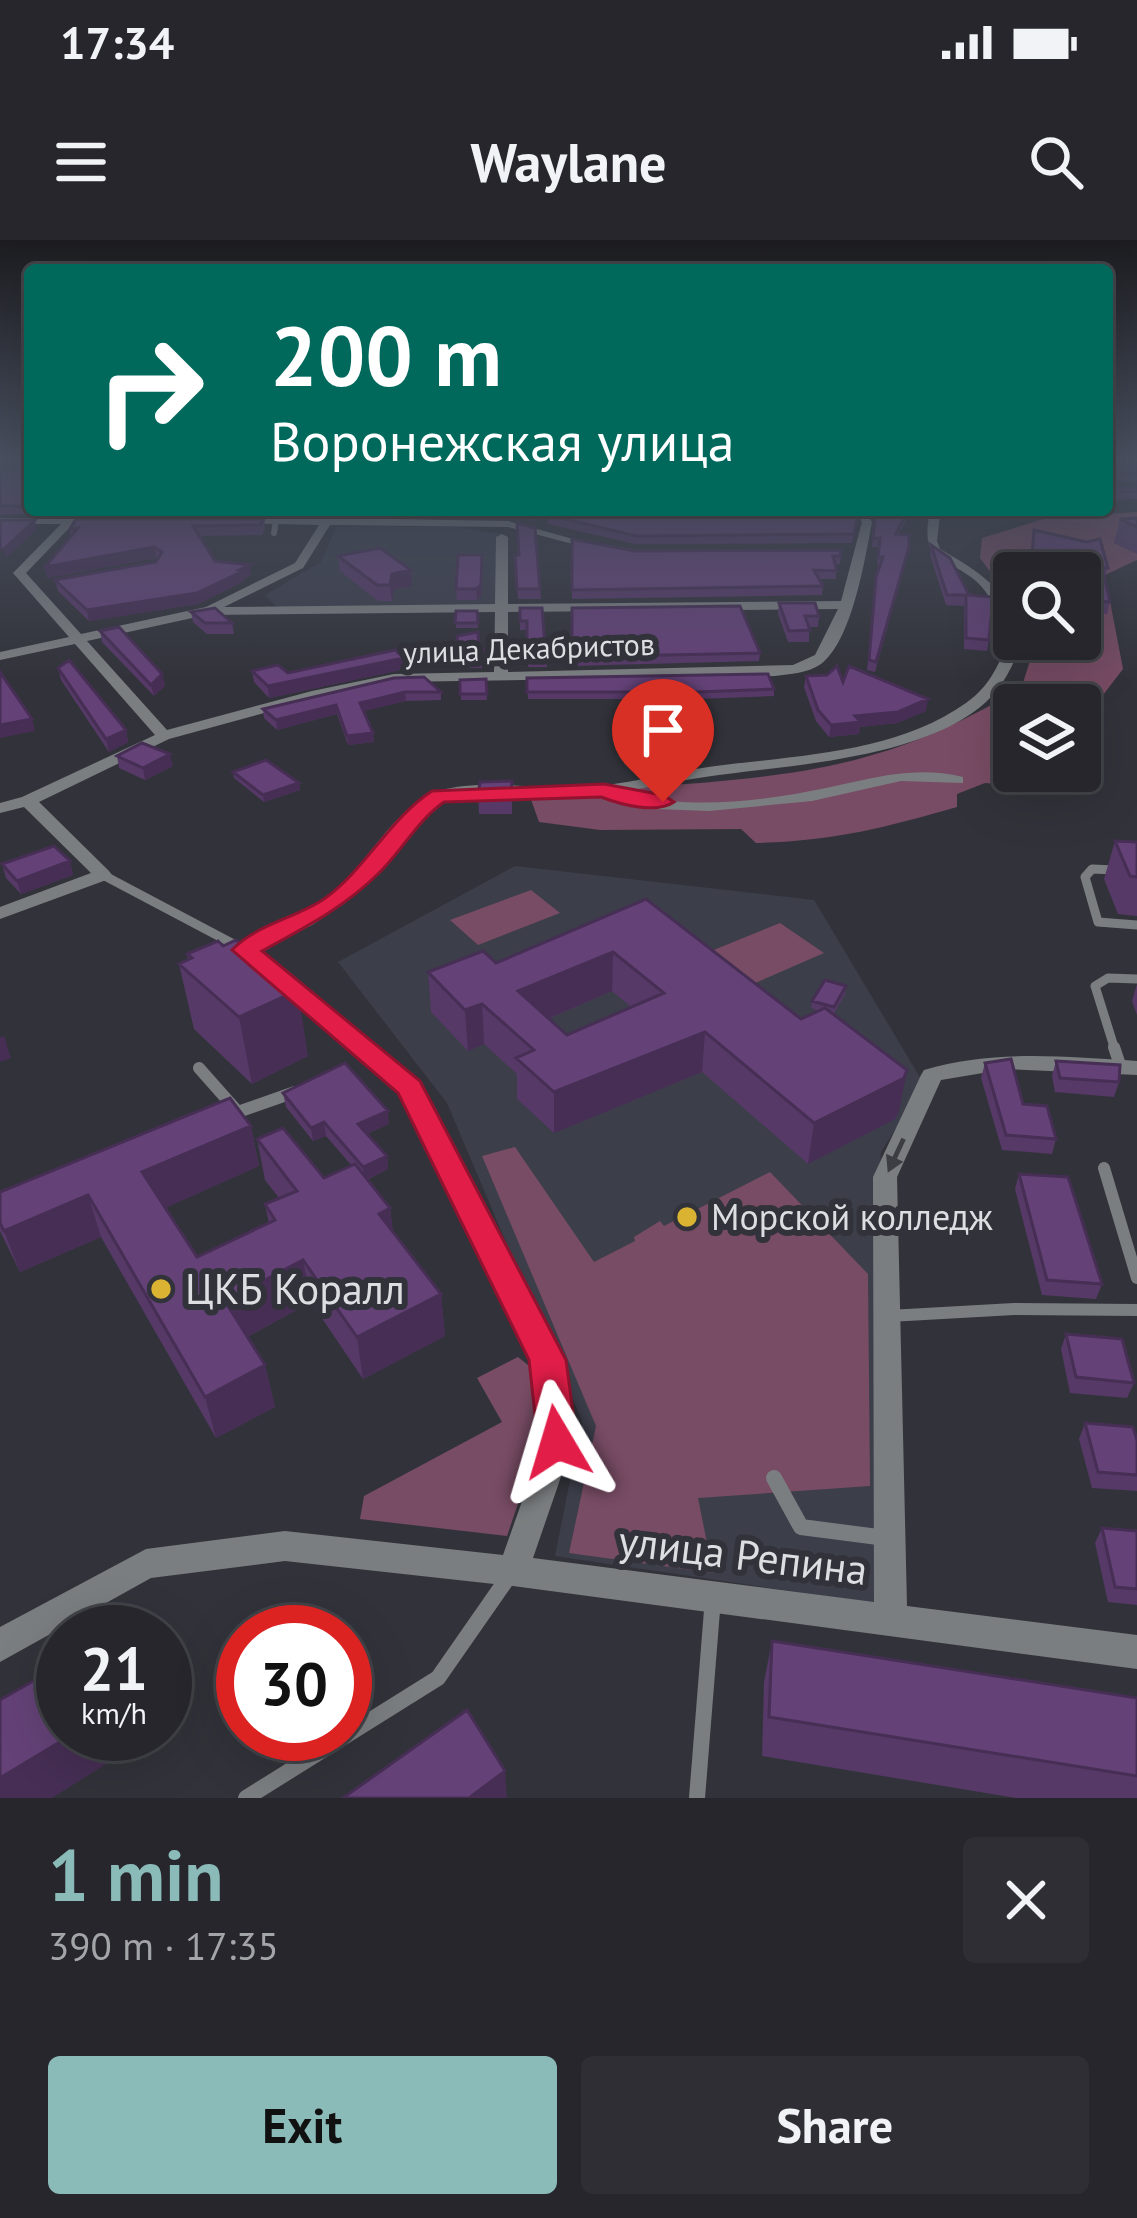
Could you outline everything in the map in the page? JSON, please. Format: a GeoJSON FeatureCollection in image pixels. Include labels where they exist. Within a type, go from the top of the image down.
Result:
{"type":"FeatureCollection","features":[{"type":"Feature","properties":{"kind":"street"},"geometry":{"type":"LineString","coordinates":[[57,534],[19,573],[164,736]]}},
{"type":"Feature","properties":{"kind":"street"},"geometry":{"type":"LineString","coordinates":[[206,611],[299,565],[316,534]]}},
{"type":"Feature","properties":{"kind":"street"},"geometry":{"type":"LineString","coordinates":[[549,534],[604,549]]}},
{"type":"Feature","properties":{"kind":"street","name":"улица Декабристов"},"geometry":{"type":"LineString","coordinates":[[0,808],[28,801],[164,736],[317,694],[394,679],[775,672],[806,667],[820,657],[832,638],[865,534]]}},
{"type":"Feature","properties":{"kind":"street"},"geometry":{"type":"LineString","coordinates":[[932,534],[935,550],[984,581],[993,595]]}},
{"type":"Feature","properties":{"kind":"street"},"geometry":{"type":"LineString","coordinates":[[501,675],[502,537]]}},
{"type":"Feature","properties":{"kind":"street"},"geometry":{"type":"LineString","coordinates":[[839,550],[862,550]]}},
{"type":"Feature","properties":{"kind":"street"},"geometry":{"type":"LineString","coordinates":[[0,656],[206,611],[842,605]]}},
{"type":"Feature","properties":{"kind":"street"},"geometry":{"type":"LineString","coordinates":[[513,1570],[557,1442],[548,1360],[410,1088],[357,1056],[245,950],[333,904],[422,807],[440,796],[604,790],[654,779],[820,760],[926,729],[998,687],[1008,660]]}},
{"type":"Feature","properties":{"kind":"street"},"geometry":{"type":"LineString","coordinates":[[604,790],[624,798],[703,805],[809,797],[919,771],[957,780]]}},
{"type":"Feature","properties":{"kind":"street"},"geometry":{"type":"LineString","coordinates":[[0,913],[103,875],[28,801]]}},
{"type":"Feature","properties":{"kind":"street"},"geometry":{"type":"LineString","coordinates":[[891,1619],[885,1177],[932,1075],[959,1064],[1129,1068]]}},
{"type":"Feature","properties":{"kind":"street","name":"улица Репина"},"geometry":{"type":"LineString","coordinates":[[0,1645],[146,1564],[285,1546],[513,1570],[1137,1652]]}},
{"type":"Feature","properties":{"kind":"lane"},"geometry":{"type":"LineString","coordinates":[[32,588],[53,584]]}},
{"type":"Feature","properties":{"kind":"lane"},"geometry":{"type":"LineString","coordinates":[[1137,872],[1092,869],[1084,878],[1098,922],[1137,925]]}},
{"type":"Feature","properties":{"kind":"lane"},"geometry":{"type":"LineString","coordinates":[[103,875],[245,950]]}},
{"type":"Feature","properties":{"kind":"lane"},"geometry":{"type":"LineString","coordinates":[[1129,1068],[1095,986],[1108,978],[1137,979]]}},
{"type":"Feature","properties":{"kind":"lane"},"geometry":{"type":"LineString","coordinates":[[199,1068],[238,1112],[302,1090]]}},
{"type":"Feature","properties":{"kind":"lane"},"geometry":{"type":"LineString","coordinates":[[1104,1168],[1137,1278]]}},
{"type":"Feature","properties":{"kind":"lane"},"geometry":{"type":"LineString","coordinates":[[886,1316],[1015,1309],[1137,1310]]}},
{"type":"Feature","properties":{"kind":"lane"},"geometry":{"type":"LineString","coordinates":[[774,1478],[801,1528],[890,1538]]}},
{"type":"Feature","properties":{"kind":"lane"},"geometry":{"type":"LineString","coordinates":[[246,1798],[438,1678],[513,1570]]}},
{"type":"Feature","properties":{"kind":"lane"},"geometry":{"type":"LineString","coordinates":[[697,1798],[713,1596]]}},
{"type":"Feature","properties":{"kind":"shaded area"},"geometry":{"type":"Polygon","coordinates":[[[333,534],[501,534],[498,607],[278,608],[265,595],[321,562],[333,534]]]}},
{"type":"Feature","properties":{"kind":"shaded area"},"geometry":{"type":"Polygon","coordinates":[[[996,534],[1137,534],[1137,560],[1105,575],[1123,669],[1101,698],[1101,684],[1023,684],[1030,660],[1101,660],[1101,552],[993,552],[993,576],[980,558],[982,538],[996,534]]]}},
{"type":"Feature","properties":{"kind":"shaded area"},"geometry":{"type":"Polygon","coordinates":[[[993,704],[993,784],[957,794],[957,807],[858,832],[756,843],[741,829],[600,830],[539,822],[529,794],[701,783],[831,766],[909,743],[993,704]]]}},
{"type":"Feature","properties":{"kind":"shaded area","name":"Морской колледж"},"geometry":{"type":"Polygon","coordinates":[[[515,866],[814,900],[924,1084],[881,1152],[875,1282],[879,1604],[555,1556],[582,1421],[447,1103],[338,962],[515,866]]]}},
{"type":"Feature","properties":{"kind":"shaded area"},"geometry":{"type":"Polygon","coordinates":[[[531,890],[560,913],[478,945],[450,920],[531,890]]]}},
{"type":"Feature","properties":{"kind":"shaded area"},"geometry":{"type":"Polygon","coordinates":[[[780,923],[824,953],[746,987],[704,954],[780,923]]]}},
{"type":"Feature","properties":{"kind":"shaded area"},"geometry":{"type":"Polygon","coordinates":[[[515,1147],[594,1262],[635,1241],[634,1237],[660,1221],[664,1226],[770,1172],[868,1274],[870,1486],[698,1498],[713,1573],[569,1553],[596,1426],[482,1156],[515,1147]]]}},
{"type":"Feature","properties":{"kind":"shaded area"},"geometry":{"type":"Polygon","coordinates":[[[518,1357],[533,1369],[538,1445],[507,1536],[360,1519],[364,1496],[502,1422],[477,1378],[518,1357]]]}},
{"type":"Feature","properties":{"kind":"building"},"geometry":{"type":"Polygon","coordinates":[[[0,534],[20,534],[4,549],[0,549],[0,534]]]}},
{"type":"Feature","properties":{"kind":"building"},"geometry":{"type":"Polygon","coordinates":[[[73,534],[198,534],[215,561],[250,565],[197,593],[87,610],[55,580],[156,562],[162,552],[154,547],[45,567],[73,534]]]}},
{"type":"Feature","properties":{"kind":"building"},"geometry":{"type":"Polygon","coordinates":[[[518,534],[535,534],[540,589],[517,589],[515,555],[519,555],[518,534]]]}},
{"type":"Feature","properties":{"kind":"building"},"geometry":{"type":"Polygon","coordinates":[[[626,534],[854,534],[854,534],[626,534]]]}},
{"type":"Feature","properties":{"kind":"building"},"geometry":{"type":"Polygon","coordinates":[[[874,534],[909,535],[876,662],[869,660],[876,577],[883,557],[878,557],[880,538],[873,539],[874,534]]]}},
{"type":"Feature","properties":{"kind":"building"},"geometry":{"type":"Polygon","coordinates":[[[1034,534],[1087,542],[1100,539],[1110,602],[1101,601],[1101,552],[1032,552],[1034,534]]]}},
{"type":"Feature","properties":{"kind":"building"},"geometry":{"type":"Polygon","coordinates":[[[572,539],[635,551],[840,550],[841,556],[833,556],[837,571],[814,570],[823,586],[572,590],[572,539]]]}},
{"type":"Feature","properties":{"kind":"building"},"geometry":{"type":"Polygon","coordinates":[[[931,545],[950,558],[969,595],[993,597],[989,640],[966,638],[966,595],[947,595],[931,545]]]}},
{"type":"Feature","properties":{"kind":"building"},"geometry":{"type":"Polygon","coordinates":[[[380,548],[411,570],[392,574],[390,585],[377,585],[338,556],[380,548]]]}},
{"type":"Feature","properties":{"kind":"building"},"geometry":{"type":"Polygon","coordinates":[[[458,555],[482,555],[481,585],[476,589],[456,589],[458,555]]]}},
{"type":"Feature","properties":{"kind":"building"},"geometry":{"type":"Polygon","coordinates":[[[779,603],[815,603],[819,616],[805,616],[810,630],[789,631],[779,603]]]}},
{"type":"Feature","properties":{"kind":"building"},"geometry":{"type":"Polygon","coordinates":[[[740,606],[760,653],[572,657],[572,608],[740,606]]]}},
{"type":"Feature","properties":{"kind":"building"},"geometry":{"type":"Polygon","coordinates":[[[215,608],[232,623],[205,623],[191,612],[215,608]]]}},
{"type":"Feature","properties":{"kind":"building"},"geometry":{"type":"Polygon","coordinates":[[[520,608],[542,608],[546,658],[527,658],[527,621],[520,621],[520,608]]]}},
{"type":"Feature","properties":{"kind":"building"},"geometry":{"type":"Polygon","coordinates":[[[456,611],[477,611],[478,623],[455,623],[456,611]]]}},
{"type":"Feature","properties":{"kind":"building"},"geometry":{"type":"Polygon","coordinates":[[[119,627],[162,674],[151,685],[100,631],[119,627]]]}},
{"type":"Feature","properties":{"kind":"building"},"geometry":{"type":"Polygon","coordinates":[[[478,632],[484,656],[459,657],[457,636],[478,632]]]}},
{"type":"Feature","properties":{"kind":"building"},"geometry":{"type":"Polygon","coordinates":[[[395,650],[404,658],[268,686],[252,671],[278,665],[288,673],[395,650]]]}},
{"type":"Feature","properties":{"kind":"building"},"geometry":{"type":"Polygon","coordinates":[[[69,660],[126,730],[106,739],[58,668],[69,660]]]}},
{"type":"Feature","properties":{"kind":"building"},"geometry":{"type":"Polygon","coordinates":[[[837,666],[843,682],[849,666],[928,699],[898,712],[855,716],[861,722],[831,725],[818,710],[806,676],[827,675],[837,666]]]}},
{"type":"Feature","properties":{"kind":"building"},"geometry":{"type":"Polygon","coordinates":[[[0,672],[32,719],[0,725],[0,672]]]}},
{"type":"Feature","properties":{"kind":"building"},"geometry":{"type":"Polygon","coordinates":[[[768,674],[774,689],[527,692],[527,678],[768,674]]]}},
{"type":"Feature","properties":{"kind":"building"},"geometry":{"type":"Polygon","coordinates":[[[424,677],[441,692],[405,692],[360,703],[373,733],[347,736],[336,705],[276,720],[263,709],[394,678],[424,677]]]}},
{"type":"Feature","properties":{"kind":"building"},"geometry":{"type":"Polygon","coordinates":[[[486,679],[487,694],[460,694],[460,680],[486,679]]]}},
{"type":"Feature","properties":{"kind":"building"},"geometry":{"type":"Polygon","coordinates":[[[142,743],[170,754],[143,768],[117,756],[142,743]]]}},
{"type":"Feature","properties":{"kind":"building"},"geometry":{"type":"Polygon","coordinates":[[[266,760],[299,783],[263,795],[233,772],[266,760]]]}},
{"type":"Feature","properties":{"kind":"building"},"geometry":{"type":"Polygon","coordinates":[[[512,781],[511,795],[478,794],[480,782],[512,781]]]}},
{"type":"Feature","properties":{"kind":"building"},"geometry":{"type":"Polygon","coordinates":[[[1115,841],[1137,842],[1137,877],[1130,876],[1115,841]]]}},
{"type":"Feature","properties":{"kind":"building"},"geometry":{"type":"Polygon","coordinates":[[[54,846],[70,861],[17,881],[2,864],[54,846]]]}},
{"type":"Feature","properties":{"kind":"building"},"geometry":{"type":"Polygon","coordinates":[[[646,899],[801,1019],[825,1008],[907,1070],[904,1078],[814,1123],[705,1032],[554,1092],[516,1058],[534,1050],[482,1004],[465,1010],[428,972],[483,951],[496,963],[646,899]],[[613,952],[518,991],[567,1035],[664,993],[613,952]]]}},
{"type":"Feature","properties":{"kind":"building"},"geometry":{"type":"Polygon","coordinates":[[[236,940],[298,990],[239,1017],[179,964],[192,958],[187,954],[218,941],[223,946],[236,940]]]}},
{"type":"Feature","properties":{"kind":"building"},"geometry":{"type":"Polygon","coordinates":[[[825,980],[846,986],[834,1007],[812,1001],[825,980]]]}},
{"type":"Feature","properties":{"kind":"building"},"geometry":{"type":"Polygon","coordinates":[[[1011,1059],[1023,1104],[1047,1106],[1056,1139],[1006,1135],[985,1063],[1011,1059]]]}},
{"type":"Feature","properties":{"kind":"building"},"geometry":{"type":"Polygon","coordinates":[[[1056,1061],[1120,1065],[1119,1082],[1060,1078],[1056,1061]]]}},
{"type":"Feature","properties":{"kind":"building"},"geometry":{"type":"Polygon","coordinates":[[[345,1063],[388,1111],[358,1124],[387,1156],[363,1167],[324,1122],[311,1128],[283,1093],[345,1063]]]}},
{"type":"Feature","properties":{"kind":"building"},"geometry":{"type":"Polygon","coordinates":[[[230,1098],[251,1126],[142,1172],[197,1257],[275,1220],[265,1204],[297,1191],[257,1139],[283,1128],[324,1178],[355,1164],[390,1208],[379,1214],[441,1294],[357,1337],[303,1260],[225,1301],[265,1365],[205,1397],[88,1195],[4,1231],[0,1192],[230,1098]]]}},
{"type":"Feature","properties":{"kind":"building"},"geometry":{"type":"Polygon","coordinates":[[[1019,1174],[1068,1177],[1102,1284],[1047,1280],[1019,1174]]]}},
{"type":"Feature","properties":{"kind":"building"},"geometry":{"type":"Polygon","coordinates":[[[1066,1334],[1122,1339],[1134,1383],[1076,1377],[1066,1334]]]}},
{"type":"Feature","properties":{"kind":"building"},"geometry":{"type":"Polygon","coordinates":[[[1085,1423],[1133,1427],[1137,1475],[1098,1472],[1085,1423]]]}},
{"type":"Feature","properties":{"kind":"building"},"geometry":{"type":"Polygon","coordinates":[[[1102,1528],[1137,1531],[1137,1589],[1115,1587],[1102,1528]]]}},
{"type":"Feature","properties":{"kind":"building"},"geometry":{"type":"Polygon","coordinates":[[[772,1641],[1137,1698],[1137,1776],[769,1717],[772,1641]]]}},
{"type":"Feature","properties":{"kind":"building"},"geometry":{"type":"Polygon","coordinates":[[[36,1679],[36,1756],[0,1778],[0,1700],[36,1679]]]}},
{"type":"Feature","properties":{"kind":"building"},"geometry":{"type":"Polygon","coordinates":[[[467,1710],[505,1771],[469,1798],[343,1798],[467,1710]]]}},
{"type":"Feature","properties":{"kind":"place","name":"Морской колледж"},"geometry":{"type":"Point","coordinates":[687,1217]}},
{"type":"Feature","properties":{"kind":"place","name":"ЦКБ Коралл"},"geometry":{"type":"Point","coordinates":[161,1289]}},
{"type":"Feature","properties":{"kind":"route"},"geometry":{"type":"LineString","coordinates":[[557,1442],[548,1360],[410,1088],[245,950],[333,904],[422,807],[440,796],[604,790],[624,798],[663,802]]}}]}
